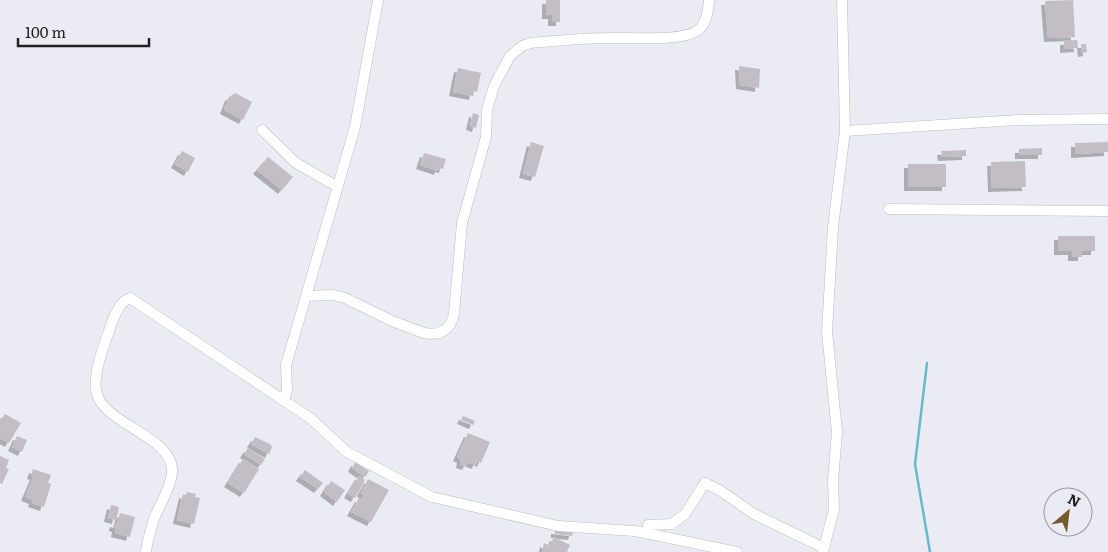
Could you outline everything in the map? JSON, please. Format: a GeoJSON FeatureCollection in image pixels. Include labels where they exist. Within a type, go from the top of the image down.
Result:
{"type":"FeatureCollection","features":[{"type":"Feature","properties":{"kind":"street"},"geometry":{"type":"LineString","coordinates":[[284,400],[287,390],[286,365],[338,187],[363,91],[378,0]]}},
{"type":"Feature","properties":{"kind":"street"},"geometry":{"type":"LineString","coordinates":[[307,296],[333,295],[424,333],[434,335],[443,332],[452,322],[454,314],[462,222],[486,137],[487,110],[494,86],[510,56],[522,46],[531,43],[602,38],[653,38],[691,34],[698,30],[705,22],[709,0]]}},
{"type":"Feature","properties":{"kind":"street"},"geometry":{"type":"LineString","coordinates":[[647,533],[648,525],[672,524],[685,514],[705,483],[722,491],[754,514],[824,550],[834,509],[833,481],[837,432],[827,332],[828,293],[845,131],[842,0]]}},
{"type":"Feature","properties":{"kind":"street"},"geometry":{"type":"LineString","coordinates":[[845,131],[1019,120],[1108,119]]}},
{"type":"Feature","properties":{"kind":"street"},"geometry":{"type":"LineString","coordinates":[[262,130],[296,163],[338,187]]}},
{"type":"Feature","properties":{"kind":"street"},"geometry":{"type":"LineString","coordinates":[[889,210],[1108,211]]}},
{"type":"Feature","properties":{"kind":"street"},"geometry":{"type":"LineString","coordinates":[[146,552],[155,517],[172,474],[172,466],[162,450],[108,409],[98,398],[95,382],[113,319],[126,299],[130,298],[137,300],[284,400],[315,422],[348,452],[432,497],[558,526],[647,533],[737,552]]}},
{"type":"Feature","properties":{"kind":"building"},"geometry":{"type":"Polygon","coordinates":[[[546,0],[560,0],[560,22],[552,22],[552,15],[546,15],[546,0]]]}},
{"type":"Feature","properties":{"kind":"building"},"geometry":{"type":"Polygon","coordinates":[[[1073,0],[1075,37],[1048,38],[1045,1],[1073,0]]]}},
{"type":"Feature","properties":{"kind":"building"},"geometry":{"type":"Polygon","coordinates":[[[1077,40],[1078,48],[1064,49],[1064,41],[1077,40]]]}},
{"type":"Feature","properties":{"kind":"building"},"geometry":{"type":"Polygon","coordinates":[[[1081,44],[1086,44],[1087,52],[1082,53],[1081,44]]]}},
{"type":"Feature","properties":{"kind":"building"},"geometry":{"type":"Polygon","coordinates":[[[739,66],[760,69],[759,88],[740,85],[739,66]]]}},
{"type":"Feature","properties":{"kind":"building"},"geometry":{"type":"Polygon","coordinates":[[[458,68],[481,73],[477,92],[474,91],[473,96],[453,92],[458,68]]]}},
{"type":"Feature","properties":{"kind":"building"},"geometry":{"type":"Polygon","coordinates":[[[235,93],[252,102],[243,120],[224,110],[229,97],[235,93]]]}},
{"type":"Feature","properties":{"kind":"building"},"geometry":{"type":"Polygon","coordinates":[[[473,113],[479,115],[476,128],[470,126],[473,113]]]}},
{"type":"Feature","properties":{"kind":"building"},"geometry":{"type":"Polygon","coordinates":[[[531,142],[544,146],[535,177],[523,174],[531,142]]]}},
{"type":"Feature","properties":{"kind":"building"},"geometry":{"type":"Polygon","coordinates":[[[1108,142],[1108,152],[1075,154],[1075,143],[1108,142]]]}},
{"type":"Feature","properties":{"kind":"building"},"geometry":{"type":"Polygon","coordinates":[[[1042,148],[1042,155],[1019,155],[1019,149],[1042,148]]]}},
{"type":"Feature","properties":{"kind":"building"},"geometry":{"type":"Polygon","coordinates":[[[966,150],[966,156],[942,157],[941,151],[966,150]]]}},
{"type":"Feature","properties":{"kind":"building"},"geometry":{"type":"Polygon","coordinates":[[[182,151],[195,158],[188,172],[175,164],[182,151]]]}},
{"type":"Feature","properties":{"kind":"building"},"geometry":{"type":"Polygon","coordinates":[[[424,153],[446,159],[443,169],[439,168],[438,171],[420,165],[424,153]]]}},
{"type":"Feature","properties":{"kind":"building"},"geometry":{"type":"Polygon","coordinates":[[[268,157],[293,177],[282,190],[257,170],[268,157]]]}},
{"type":"Feature","properties":{"kind":"building"},"geometry":{"type":"Polygon","coordinates":[[[1025,161],[1026,187],[992,188],[991,162],[1025,161]]]}},
{"type":"Feature","properties":{"kind":"building"},"geometry":{"type":"Polygon","coordinates":[[[908,164],[946,164],[946,187],[908,187],[908,164]]]}},
{"type":"Feature","properties":{"kind":"building"},"geometry":{"type":"Polygon","coordinates":[[[1058,236],[1095,236],[1095,251],[1082,251],[1082,257],[1072,257],[1072,251],[1058,251],[1058,236]]]}},
{"type":"Feature","properties":{"kind":"building"},"geometry":{"type":"Polygon","coordinates":[[[5,414],[21,423],[9,443],[0,438],[0,421],[5,414]]]}},
{"type":"Feature","properties":{"kind":"building"},"geometry":{"type":"Polygon","coordinates":[[[463,416],[475,421],[473,425],[461,420],[463,416]]]}},
{"type":"Feature","properties":{"kind":"building"},"geometry":{"type":"Polygon","coordinates":[[[468,433],[490,442],[481,463],[477,461],[476,465],[468,462],[466,466],[460,464],[461,459],[457,457],[468,433]]]}},
{"type":"Feature","properties":{"kind":"building"},"geometry":{"type":"Polygon","coordinates":[[[17,436],[27,440],[22,452],[12,447],[17,436]]]}},
{"type":"Feature","properties":{"kind":"building"},"geometry":{"type":"Polygon","coordinates":[[[255,437],[270,444],[272,447],[269,454],[251,444],[255,437]]]}},
{"type":"Feature","properties":{"kind":"building"},"geometry":{"type":"Polygon","coordinates":[[[248,448],[265,459],[261,465],[244,454],[248,448]]]}},
{"type":"Feature","properties":{"kind":"building"},"geometry":{"type":"Polygon","coordinates":[[[0,456],[9,460],[6,468],[9,469],[2,484],[0,483],[0,456]]]}},
{"type":"Feature","properties":{"kind":"building"},"geometry":{"type":"Polygon","coordinates":[[[243,459],[259,469],[244,493],[228,483],[243,459]]]}},
{"type":"Feature","properties":{"kind":"building"},"geometry":{"type":"Polygon","coordinates":[[[355,462],[369,471],[365,477],[352,468],[355,462]]]}},
{"type":"Feature","properties":{"kind":"building"},"geometry":{"type":"Polygon","coordinates":[[[33,469],[51,475],[48,483],[51,484],[44,507],[32,503],[33,500],[25,497],[34,476],[31,475],[33,469]]]}},
{"type":"Feature","properties":{"kind":"building"},"geometry":{"type":"Polygon","coordinates":[[[305,470],[323,483],[318,489],[300,477],[305,470]]]}},
{"type":"Feature","properties":{"kind":"building"},"geometry":{"type":"Polygon","coordinates":[[[359,476],[365,480],[355,498],[348,494],[359,476]]]}},
{"type":"Feature","properties":{"kind":"building"},"geometry":{"type":"Polygon","coordinates":[[[368,479],[389,490],[371,522],[351,512],[359,498],[362,500],[364,496],[361,492],[368,479]]]}},
{"type":"Feature","properties":{"kind":"building"},"geometry":{"type":"Polygon","coordinates":[[[331,481],[345,490],[337,502],[324,492],[331,481]]]}},
{"type":"Feature","properties":{"kind":"building"},"geometry":{"type":"Polygon","coordinates":[[[187,492],[196,494],[195,497],[200,498],[194,524],[177,520],[183,494],[186,495],[187,492]]]}},
{"type":"Feature","properties":{"kind":"building"},"geometry":{"type":"Polygon","coordinates":[[[111,505],[119,507],[116,520],[108,518],[111,505]]]}},
{"type":"Feature","properties":{"kind":"building"},"geometry":{"type":"Polygon","coordinates":[[[120,513],[135,517],[130,537],[115,533],[114,523],[117,524],[120,513]]]}},
{"type":"Feature","properties":{"kind":"building"},"geometry":{"type":"Polygon","coordinates":[[[555,530],[573,532],[572,536],[555,534],[555,530]]]}},
{"type":"Feature","properties":{"kind":"building"},"geometry":{"type":"Polygon","coordinates":[[[554,537],[570,545],[567,552],[542,552],[544,543],[550,546],[554,537]]]}},
{"type":"Feature","properties":{"kind":"waterway"},"geometry":{"type":"LineString","coordinates":[[927,363],[915,464],[930,552]]}}]}
